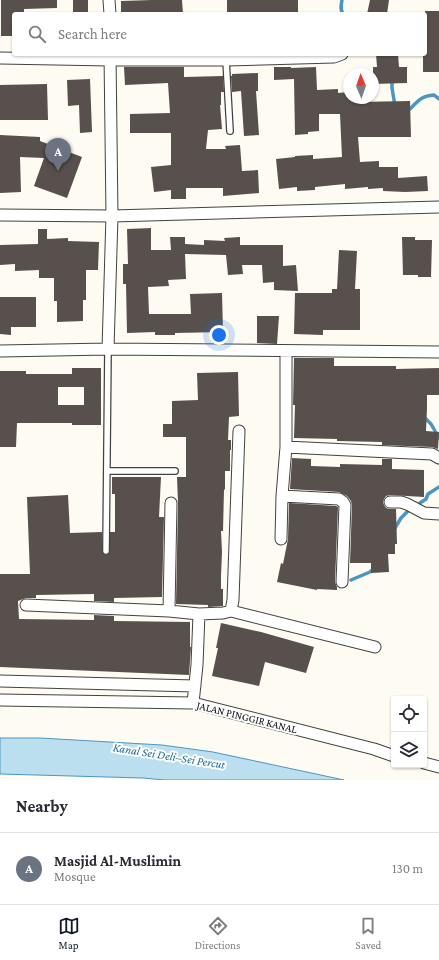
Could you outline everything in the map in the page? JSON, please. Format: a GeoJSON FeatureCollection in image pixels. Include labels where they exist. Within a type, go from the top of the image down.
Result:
{"type":"FeatureCollection","features":[{"type":"Feature","properties":{"kind":"street"},"geometry":{"type":"LineString","coordinates":[[109,0],[110,12]]}},
{"type":"Feature","properties":{"kind":"street"},"geometry":{"type":"LineString","coordinates":[[0,58],[110,57],[226,60],[337,56]]}},
{"type":"Feature","properties":{"kind":"street"},"geometry":{"type":"LineString","coordinates":[[108,350],[112,216],[110,57]]}},
{"type":"Feature","properties":{"kind":"street"},"geometry":{"type":"LineString","coordinates":[[0,215],[112,216],[439,207]]}},
{"type":"Feature","properties":{"kind":"street"},"geometry":{"type":"LineString","coordinates":[[0,351],[108,350],[439,352]]}},
{"type":"Feature","properties":{"kind":"street"},"geometry":{"type":"LineString","coordinates":[[281,539],[282,496],[286,447],[286,351]]}},
{"type":"Feature","properties":{"kind":"street"},"geometry":{"type":"LineString","coordinates":[[231,611],[233,600],[239,431]]}},
{"type":"Feature","properties":{"kind":"street"},"geometry":{"type":"LineString","coordinates":[[286,447],[435,456]]}},
{"type":"Feature","properties":{"kind":"street"},"geometry":{"type":"LineString","coordinates":[[282,496],[339,499],[343,502],[345,505],[342,582]]}},
{"type":"Feature","properties":{"kind":"street"},"geometry":{"type":"LineString","coordinates":[[390,502],[407,504],[424,513],[439,514]]}},
{"type":"Feature","properties":{"kind":"street"},"geometry":{"type":"LineString","coordinates":[[169,611],[171,503]]}},
{"type":"Feature","properties":{"kind":"street"},"geometry":{"type":"LineString","coordinates":[[26,605],[169,611],[199,614],[223,613],[231,611],[375,647]]}},
{"type":"Feature","properties":{"kind":"street"},"geometry":{"type":"LineString","coordinates":[[193,703],[197,665],[199,614]]}},
{"type":"Feature","properties":{"kind":"street"},"geometry":{"type":"LineString","coordinates":[[0,681],[195,686]]}},
{"type":"Feature","properties":{"kind":"street","name":"JALAN PINGGIR KANAL"},"geometry":{"type":"LineString","coordinates":[[0,700],[193,703],[374,749],[391,755]]}},
{"type":"Feature","properties":{"kind":"street"},"geometry":{"type":"LineString","coordinates":[[427,764],[439,767]]}},
{"type":"Feature","properties":{"kind":"lane"},"geometry":{"type":"LineString","coordinates":[[226,60],[230,131]]}},
{"type":"Feature","properties":{"kind":"lane"},"geometry":{"type":"LineString","coordinates":[[106,551],[108,350]]}},
{"type":"Feature","properties":{"kind":"lane"},"geometry":{"type":"LineString","coordinates":[[107,471],[175,471]]}},
{"type":"Feature","properties":{"kind":"water","name":"Kanal Sei Deli–Sei Percut"},"geometry":{"type":"Polygon","coordinates":[[[0,738],[40,738],[162,745],[213,752],[344,780],[165,780],[0,774],[0,738]]]}},
{"type":"Feature","properties":{"kind":"building"},"geometry":{"type":"Polygon","coordinates":[[[1,0],[57,0],[57,8],[24,9],[24,12],[12,12],[12,36],[1,36],[1,0]]]}},
{"type":"Feature","properties":{"kind":"building"},"geometry":{"type":"Polygon","coordinates":[[[73,0],[88,0],[88,12],[73,12],[73,0]]]}},
{"type":"Feature","properties":{"kind":"building"},"geometry":{"type":"Polygon","coordinates":[[[182,0],[183,12],[121,12],[121,1],[182,0]]]}},
{"type":"Feature","properties":{"kind":"building"},"geometry":{"type":"Polygon","coordinates":[[[227,0],[298,0],[298,12],[227,12],[227,0]]]}},
{"type":"Feature","properties":{"kind":"building"},"geometry":{"type":"Polygon","coordinates":[[[370,0],[389,0],[387,12],[367,12],[370,0]]]}},
{"type":"Feature","properties":{"kind":"building"},"geometry":{"type":"Polygon","coordinates":[[[439,11],[439,72],[423,72],[423,56],[427,56],[427,12],[425,12],[439,11]]]}},
{"type":"Feature","properties":{"kind":"building"},"geometry":{"type":"Polygon","coordinates":[[[376,56],[398,56],[399,67],[407,67],[407,83],[379,84],[379,68],[373,67],[377,67],[376,56]]]}},
{"type":"Feature","properties":{"kind":"building"},"geometry":{"type":"Polygon","coordinates":[[[124,67],[184,67],[184,77],[223,76],[224,92],[221,92],[220,105],[222,129],[208,130],[206,149],[226,149],[225,146],[240,145],[242,171],[258,170],[259,193],[223,196],[223,188],[186,188],[186,199],[171,199],[171,190],[154,192],[151,167],[171,165],[171,133],[130,133],[130,114],[170,113],[168,83],[125,85],[124,67]]]}},
{"type":"Feature","properties":{"kind":"building"},"geometry":{"type":"Polygon","coordinates":[[[274,67],[316,67],[317,90],[338,89],[338,93],[343,93],[343,104],[379,104],[379,102],[410,101],[411,137],[358,137],[360,162],[379,161],[379,167],[398,167],[398,178],[427,176],[428,191],[383,191],[383,188],[368,189],[368,187],[345,189],[345,184],[315,187],[315,190],[297,191],[297,187],[279,189],[276,159],[313,155],[313,159],[342,157],[340,114],[319,114],[319,131],[295,135],[294,79],[274,80],[274,67]]]}},
{"type":"Feature","properties":{"kind":"building"},"geometry":{"type":"Polygon","coordinates":[[[258,73],[258,91],[256,91],[259,135],[244,136],[241,91],[232,92],[231,76],[232,74],[258,73]]]}},
{"type":"Feature","properties":{"kind":"building"},"geometry":{"type":"Polygon","coordinates":[[[90,79],[92,132],[80,133],[79,105],[68,106],[67,80],[90,79]]]}},
{"type":"Feature","properties":{"kind":"building"},"geometry":{"type":"Polygon","coordinates":[[[47,84],[48,120],[0,120],[0,85],[47,84]]]}},
{"type":"Feature","properties":{"kind":"building"},"geometry":{"type":"Polygon","coordinates":[[[0,135],[40,137],[40,141],[82,157],[67,198],[34,186],[44,158],[20,157],[21,192],[0,193],[0,135]]]}},
{"type":"Feature","properties":{"kind":"building"},"geometry":{"type":"Polygon","coordinates":[[[151,228],[151,250],[171,250],[170,237],[185,237],[185,244],[204,245],[204,240],[225,241],[224,238],[240,237],[240,245],[283,245],[283,266],[296,265],[298,291],[274,290],[274,282],[263,283],[262,265],[242,265],[243,274],[228,275],[226,255],[185,254],[186,279],[168,280],[169,286],[148,287],[149,314],[191,314],[190,294],[222,293],[223,332],[175,333],[175,335],[155,335],[155,332],[127,333],[126,284],[123,284],[123,264],[128,264],[127,229],[151,228]]]}},
{"type":"Feature","properties":{"kind":"building"},"geometry":{"type":"Polygon","coordinates":[[[38,229],[47,229],[47,239],[68,238],[68,241],[99,242],[98,270],[86,270],[86,300],[83,300],[83,321],[57,322],[57,301],[54,301],[54,278],[39,278],[39,270],[15,271],[15,264],[0,265],[0,245],[38,244],[38,229]]]}},
{"type":"Feature","properties":{"kind":"building"},"geometry":{"type":"Polygon","coordinates":[[[402,237],[415,237],[415,240],[432,240],[431,277],[403,275],[402,237]]]}},
{"type":"Feature","properties":{"kind":"building"},"geometry":{"type":"Polygon","coordinates":[[[339,250],[357,251],[355,289],[360,289],[360,330],[323,330],[323,335],[294,334],[295,293],[332,293],[332,289],[337,289],[339,250]]]}},
{"type":"Feature","properties":{"kind":"building"},"geometry":{"type":"Polygon","coordinates":[[[0,297],[36,297],[36,327],[11,327],[11,335],[0,334],[0,297]]]}},
{"type":"Feature","properties":{"kind":"building"},"geometry":{"type":"Polygon","coordinates":[[[257,316],[279,316],[277,344],[257,343],[257,316]]]}},
{"type":"Feature","properties":{"kind":"building"},"geometry":{"type":"Polygon","coordinates":[[[294,358],[334,358],[334,366],[396,366],[396,369],[439,368],[439,395],[427,395],[426,431],[439,432],[438,449],[432,447],[382,445],[382,442],[294,438],[294,358]]]}},
{"type":"Feature","properties":{"kind":"building"},"geometry":{"type":"Polygon","coordinates":[[[72,368],[101,368],[101,425],[72,425],[72,423],[17,423],[16,447],[0,447],[0,371],[26,371],[26,374],[72,374],[72,368]],[[58,387],[58,405],[84,405],[84,387],[58,387]]]}},
{"type":"Feature","properties":{"kind":"building"},"geometry":{"type":"Polygon","coordinates":[[[238,372],[239,416],[229,417],[228,440],[231,440],[230,471],[225,471],[223,531],[221,531],[221,589],[223,589],[223,606],[208,607],[208,605],[176,604],[178,503],[177,477],[186,477],[186,437],[163,437],[163,424],[172,424],[172,401],[198,400],[197,373],[238,372]]]}},
{"type":"Feature","properties":{"kind":"building"},"geometry":{"type":"Polygon","coordinates":[[[292,458],[311,459],[311,466],[340,467],[340,464],[382,465],[382,459],[392,459],[392,469],[424,470],[424,497],[390,495],[386,496],[384,499],[383,502],[386,508],[396,509],[397,544],[395,544],[395,554],[388,554],[389,572],[371,573],[371,563],[350,563],[351,501],[347,496],[339,492],[290,489],[292,458]]]}},
{"type":"Feature","properties":{"kind":"building"},"geometry":{"type":"Polygon","coordinates":[[[112,477],[161,477],[159,517],[164,517],[162,597],[114,598],[114,602],[94,601],[94,594],[36,595],[36,598],[26,598],[18,601],[19,619],[94,620],[94,615],[114,616],[114,621],[190,622],[191,647],[189,675],[0,667],[0,574],[30,574],[27,497],[68,495],[70,533],[102,532],[102,551],[106,555],[110,551],[110,532],[115,532],[115,494],[112,494],[112,477]]]}},
{"type":"Feature","properties":{"kind":"building"},"geometry":{"type":"Polygon","coordinates":[[[289,503],[338,507],[335,582],[337,590],[317,590],[277,582],[281,563],[283,564],[288,539],[289,503]]]}},
{"type":"Feature","properties":{"kind":"building"},"geometry":{"type":"Polygon","coordinates":[[[221,623],[261,632],[314,647],[306,673],[265,662],[259,686],[212,676],[218,648],[216,648],[221,623]]]}},
{"type":"Feature","properties":{"kind":"waterway"},"geometry":{"type":"LineString","coordinates":[[342,0],[342,12]]}},
{"type":"Feature","properties":{"kind":"waterway"},"geometry":{"type":"LineString","coordinates":[[392,80],[395,106]]}},
{"type":"Feature","properties":{"kind":"waterway"},"geometry":{"type":"LineString","coordinates":[[407,110],[426,96],[434,95],[439,99]]}},
{"type":"Feature","properties":{"kind":"waterway"},"geometry":{"type":"LineString","coordinates":[[423,416],[431,424],[439,438]]}},
{"type":"Feature","properties":{"kind":"waterway"},"geometry":{"type":"LineString","coordinates":[[395,528],[401,518],[408,511],[426,499],[428,494],[439,487]]}},
{"type":"Feature","properties":{"kind":"waterway"},"geometry":{"type":"LineString","coordinates":[[351,580],[370,572],[374,568]]}},
{"type":"Feature","properties":{"kind":"place","name":"Masjid Al-Muslimin"},"geometry":{"type":"Point","coordinates":[58,171]}}]}
